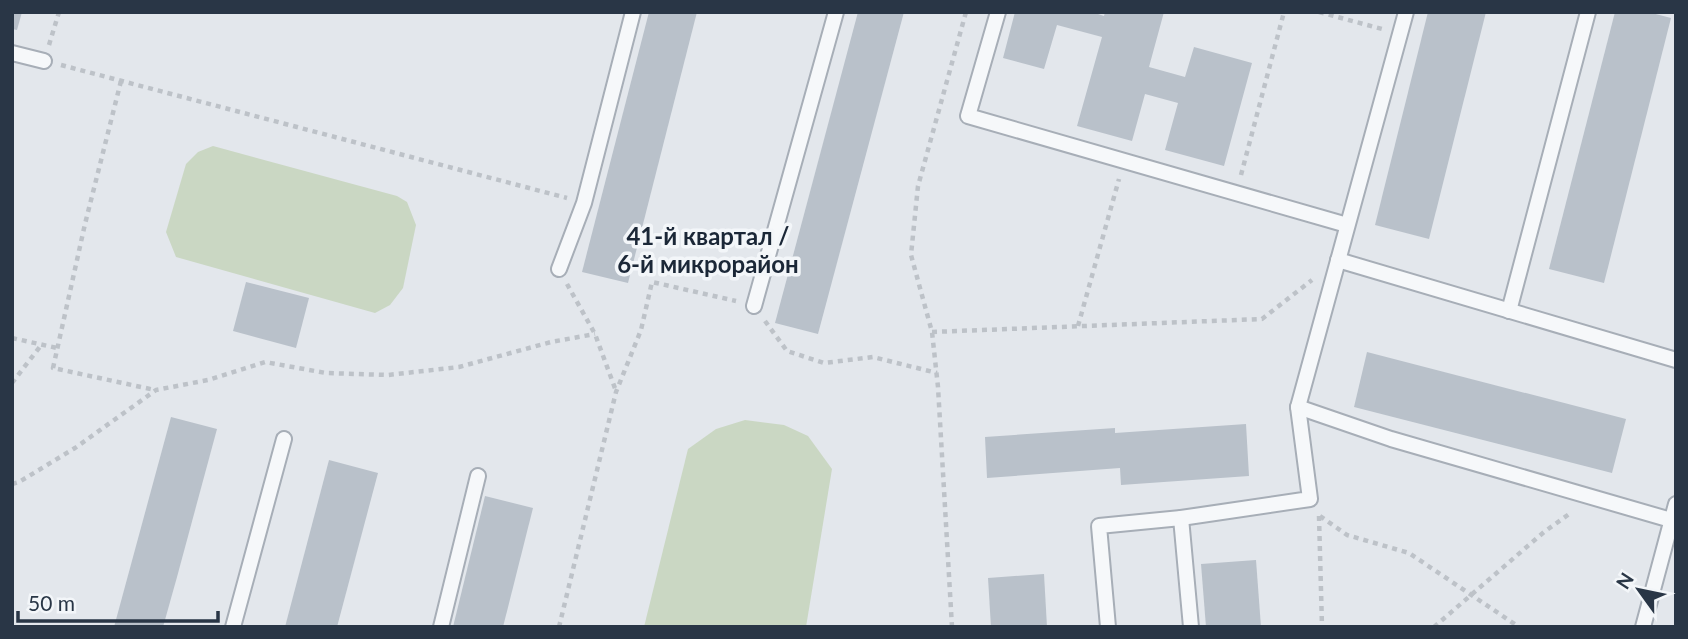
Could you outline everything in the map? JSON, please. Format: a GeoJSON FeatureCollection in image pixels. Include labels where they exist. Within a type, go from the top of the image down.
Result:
{"type":"FeatureCollection","features":[{"type":"Feature","properties":{"kind":"lane"},"geometry":{"type":"LineString","coordinates":[[559,269],[584,203],[633,12]]}},
{"type":"Feature","properties":{"kind":"lane"},"geometry":{"type":"LineString","coordinates":[[754,306],[836,12]]}},
{"type":"Feature","properties":{"kind":"lane"},"geometry":{"type":"LineString","coordinates":[[998,12],[968,116],[1347,225]]}},
{"type":"Feature","properties":{"kind":"lane"},"geometry":{"type":"LineString","coordinates":[[1108,627],[1099,526],[1181,518],[1310,499],[1298,407],[1406,12]]}},
{"type":"Feature","properties":{"kind":"lane"},"geometry":{"type":"LineString","coordinates":[[1509,310],[1588,12]]}},
{"type":"Feature","properties":{"kind":"lane"},"geometry":{"type":"LineString","coordinates":[[12,53],[44,61]]}},
{"type":"Feature","properties":{"kind":"lane"},"geometry":{"type":"LineString","coordinates":[[1338,261],[1676,360]]}},
{"type":"Feature","properties":{"kind":"lane"},"geometry":{"type":"LineString","coordinates":[[1298,407],[1391,439],[1671,520]]}},
{"type":"Feature","properties":{"kind":"lane"},"geometry":{"type":"LineString","coordinates":[[233,627],[284,439]]}},
{"type":"Feature","properties":{"kind":"lane"},"geometry":{"type":"LineString","coordinates":[[441,627],[478,476]]}},
{"type":"Feature","properties":{"kind":"lane"},"geometry":{"type":"LineString","coordinates":[[1643,627],[1676,503]]}},
{"type":"Feature","properties":{"kind":"lane"},"geometry":{"type":"LineString","coordinates":[[1181,518],[1191,627]]}},
{"type":"Feature","properties":{"kind":"path"},"geometry":{"type":"LineString","coordinates":[[59,12],[44,61],[584,203]]}},
{"type":"Feature","properties":{"kind":"path"},"geometry":{"type":"LineString","coordinates":[[951,627],[937,373],[932,332],[911,255],[918,186],[966,12]]}},
{"type":"Feature","properties":{"kind":"path"},"geometry":{"type":"LineString","coordinates":[[1237,193],[1284,12]]}},
{"type":"Feature","properties":{"kind":"path"},"geometry":{"type":"LineString","coordinates":[[1319,12],[1400,33]]}},
{"type":"Feature","properties":{"kind":"path"},"geometry":{"type":"LineString","coordinates":[[121,81],[53,368],[156,390],[208,380],[265,362],[326,373],[388,375],[458,367],[551,342],[595,334]]}},
{"type":"Feature","properties":{"kind":"path"},"geometry":{"type":"LineString","coordinates":[[1078,326],[1124,161]]}},
{"type":"Feature","properties":{"kind":"path"},"geometry":{"type":"LineString","coordinates":[[932,332],[1262,319],[1338,261]]}},
{"type":"Feature","properties":{"kind":"path"},"geometry":{"type":"LineString","coordinates":[[559,269],[595,334],[616,392]]}},
{"type":"Feature","properties":{"kind":"path"},"geometry":{"type":"LineString","coordinates":[[559,627],[616,392],[641,330],[652,282],[754,306],[787,351],[824,363],[873,357],[937,373]]}},
{"type":"Feature","properties":{"kind":"path"},"geometry":{"type":"LineString","coordinates":[[12,338],[57,348]]}},
{"type":"Feature","properties":{"kind":"path"},"geometry":{"type":"LineString","coordinates":[[12,383],[42,344]]}},
{"type":"Feature","properties":{"kind":"path"},"geometry":{"type":"LineString","coordinates":[[12,484],[75,448],[156,390]]}},
{"type":"Feature","properties":{"kind":"path"},"geometry":{"type":"LineString","coordinates":[[1434,627],[1544,533],[1592,497]]}},
{"type":"Feature","properties":{"kind":"path"},"geometry":{"type":"LineString","coordinates":[[1310,499],[1319,514],[1347,535],[1409,553],[1519,627]]}},
{"type":"Feature","properties":{"kind":"path"},"geometry":{"type":"LineString","coordinates":[[1319,514],[1322,627]]}},
{"type":"Feature","properties":{"kind":"green space"},"geometry":{"type":"Polygon","coordinates":[[[213,146],[397,196],[407,202],[416,225],[403,288],[390,305],[375,313],[176,257],[166,232],[186,164],[198,152],[213,146]]]}},
{"type":"Feature","properties":{"kind":"green space"},"geometry":{"type":"Polygon","coordinates":[[[745,420],[784,425],[808,436],[832,469],[806,627],[644,627],[688,449],[716,429],[745,420]]]}},
{"type":"Feature","properties":{"kind":"building"},"geometry":{"type":"Polygon","coordinates":[[[12,12],[22,12],[17,30],[12,29],[12,12]]]}},
{"type":"Feature","properties":{"kind":"building"},"geometry":{"type":"Polygon","coordinates":[[[649,12],[697,12],[628,283],[582,272],[649,12]]]}},
{"type":"Feature","properties":{"kind":"building"},"geometry":{"type":"Polygon","coordinates":[[[858,12],[904,12],[818,334],[775,323],[858,12]]]}},
{"type":"Feature","properties":{"kind":"building"},"geometry":{"type":"Polygon","coordinates":[[[1015,12],[1092,12],[1104,16],[1105,12],[1164,12],[1149,67],[1185,77],[1194,47],[1252,63],[1224,166],[1165,150],[1178,103],[1145,94],[1132,141],[1077,126],[1102,37],[1057,25],[1044,69],[1003,58],[1015,12]]]}},
{"type":"Feature","properties":{"kind":"building"},"geometry":{"type":"Polygon","coordinates":[[[1428,12],[1486,12],[1429,239],[1375,225],[1428,12]]]}},
{"type":"Feature","properties":{"kind":"building"},"geometry":{"type":"Polygon","coordinates":[[[1615,12],[1648,12],[1671,18],[1604,283],[1549,269],[1615,12]]]}},
{"type":"Feature","properties":{"kind":"building"},"geometry":{"type":"Polygon","coordinates":[[[246,282],[309,298],[296,348],[233,331],[246,282]]]}},
{"type":"Feature","properties":{"kind":"building"},"geometry":{"type":"Polygon","coordinates":[[[1367,352],[1626,419],[1612,473],[1354,407],[1367,352]]]}},
{"type":"Feature","properties":{"kind":"building"},"geometry":{"type":"Polygon","coordinates":[[[171,417],[217,429],[177,577],[163,627],[114,627],[171,417]]]}},
{"type":"Feature","properties":{"kind":"building"},"geometry":{"type":"Polygon","coordinates":[[[1246,424],[1249,476],[1121,485],[1120,468],[987,478],[985,437],[1115,428],[1115,433],[1246,424]]]}},
{"type":"Feature","properties":{"kind":"building"},"geometry":{"type":"Polygon","coordinates":[[[329,460],[378,473],[337,627],[285,627],[329,460]]]}},
{"type":"Feature","properties":{"kind":"building"},"geometry":{"type":"Polygon","coordinates":[[[485,496],[533,508],[503,627],[453,627],[485,496]]]}},
{"type":"Feature","properties":{"kind":"building"},"geometry":{"type":"Polygon","coordinates":[[[1256,560],[1261,627],[1206,627],[1201,564],[1256,560]]]}},
{"type":"Feature","properties":{"kind":"building"},"geometry":{"type":"Polygon","coordinates":[[[1044,574],[1047,627],[991,627],[988,578],[1044,574]]]}},
{"type":"Feature","properties":{"kind":"district","name":"41-й квартал / 6-й микрорайон"},"geometry":{"type":"Point","coordinates":[708,251]}}]}
